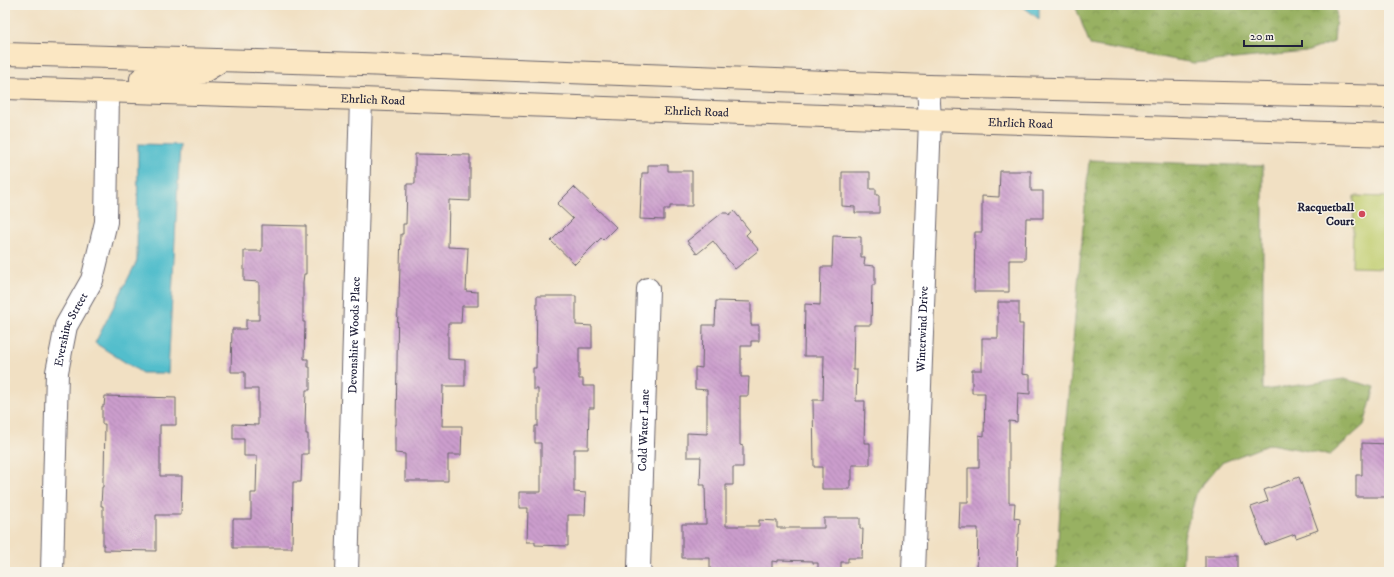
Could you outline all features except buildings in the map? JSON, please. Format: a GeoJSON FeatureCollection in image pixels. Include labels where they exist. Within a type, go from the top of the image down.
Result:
{"type":"FeatureCollection","features":[{"type":"Feature","properties":{"kind":"main road"},"geometry":{"type":"LineString","coordinates":[[5,54],[362,64],[928,86],[1389,97]]}},
{"type":"Feature","properties":{"kind":"main road"},"geometry":{"type":"LineString","coordinates":[[5,77],[164,79],[203,72],[222,60]]}},
{"type":"Feature","properties":{"kind":"main road","name":"Ehrlich Road"},"geometry":{"type":"LineString","coordinates":[[5,88],[1389,135]]}},
{"type":"Feature","properties":{"kind":"street","name":"Winterwind Drive"},"geometry":{"type":"LineString","coordinates":[[913,572],[930,120],[928,86]]}},
{"type":"Feature","properties":{"kind":"street","name":"Evershine Street"},"geometry":{"type":"LineString","coordinates":[[52,572],[56,372],[66,326],[92,280],[106,222],[108,92]]}},
{"type":"Feature","properties":{"kind":"street","name":"Devonshire Woods Place"},"geometry":{"type":"LineString","coordinates":[[346,572],[361,99]]}},
{"type":"Feature","properties":{"kind":"street","name":"Cold Water Lane"},"geometry":{"type":"LineString","coordinates":[[640,572],[648,289]]}},
{"type":"Feature","properties":{"kind":"green space"},"geometry":{"type":"Polygon","coordinates":[[[1075,5],[1337,5],[1334,42],[1306,52],[1194,63],[1090,45],[1075,5]]]}},
{"type":"Feature","properties":{"kind":"green space"},"geometry":{"type":"Polygon","coordinates":[[[1089,160],[1263,166],[1263,390],[1344,379],[1375,387],[1364,425],[1330,455],[1270,444],[1221,463],[1197,491],[1184,537],[1182,572],[1056,572],[1065,431],[1089,160]]]}},
{"type":"Feature","properties":{"kind":"green space"},"geometry":{"type":"Polygon","coordinates":[[[1354,196],[1389,197],[1389,268],[1352,267],[1354,196]]]}},
{"type":"Feature","properties":{"kind":"water"},"geometry":{"type":"Polygon","coordinates":[[[1021,5],[1039,5],[1039,19],[1021,5]]]}},
{"type":"Feature","properties":{"kind":"water"},"geometry":{"type":"Polygon","coordinates":[[[138,144],[180,145],[168,373],[142,373],[95,343],[137,261],[138,144]]]}},
{"type":"Feature","properties":{"kind":"place","name":"Racquetball Court"},"geometry":{"type":"Point","coordinates":[1362,214]}}]}
